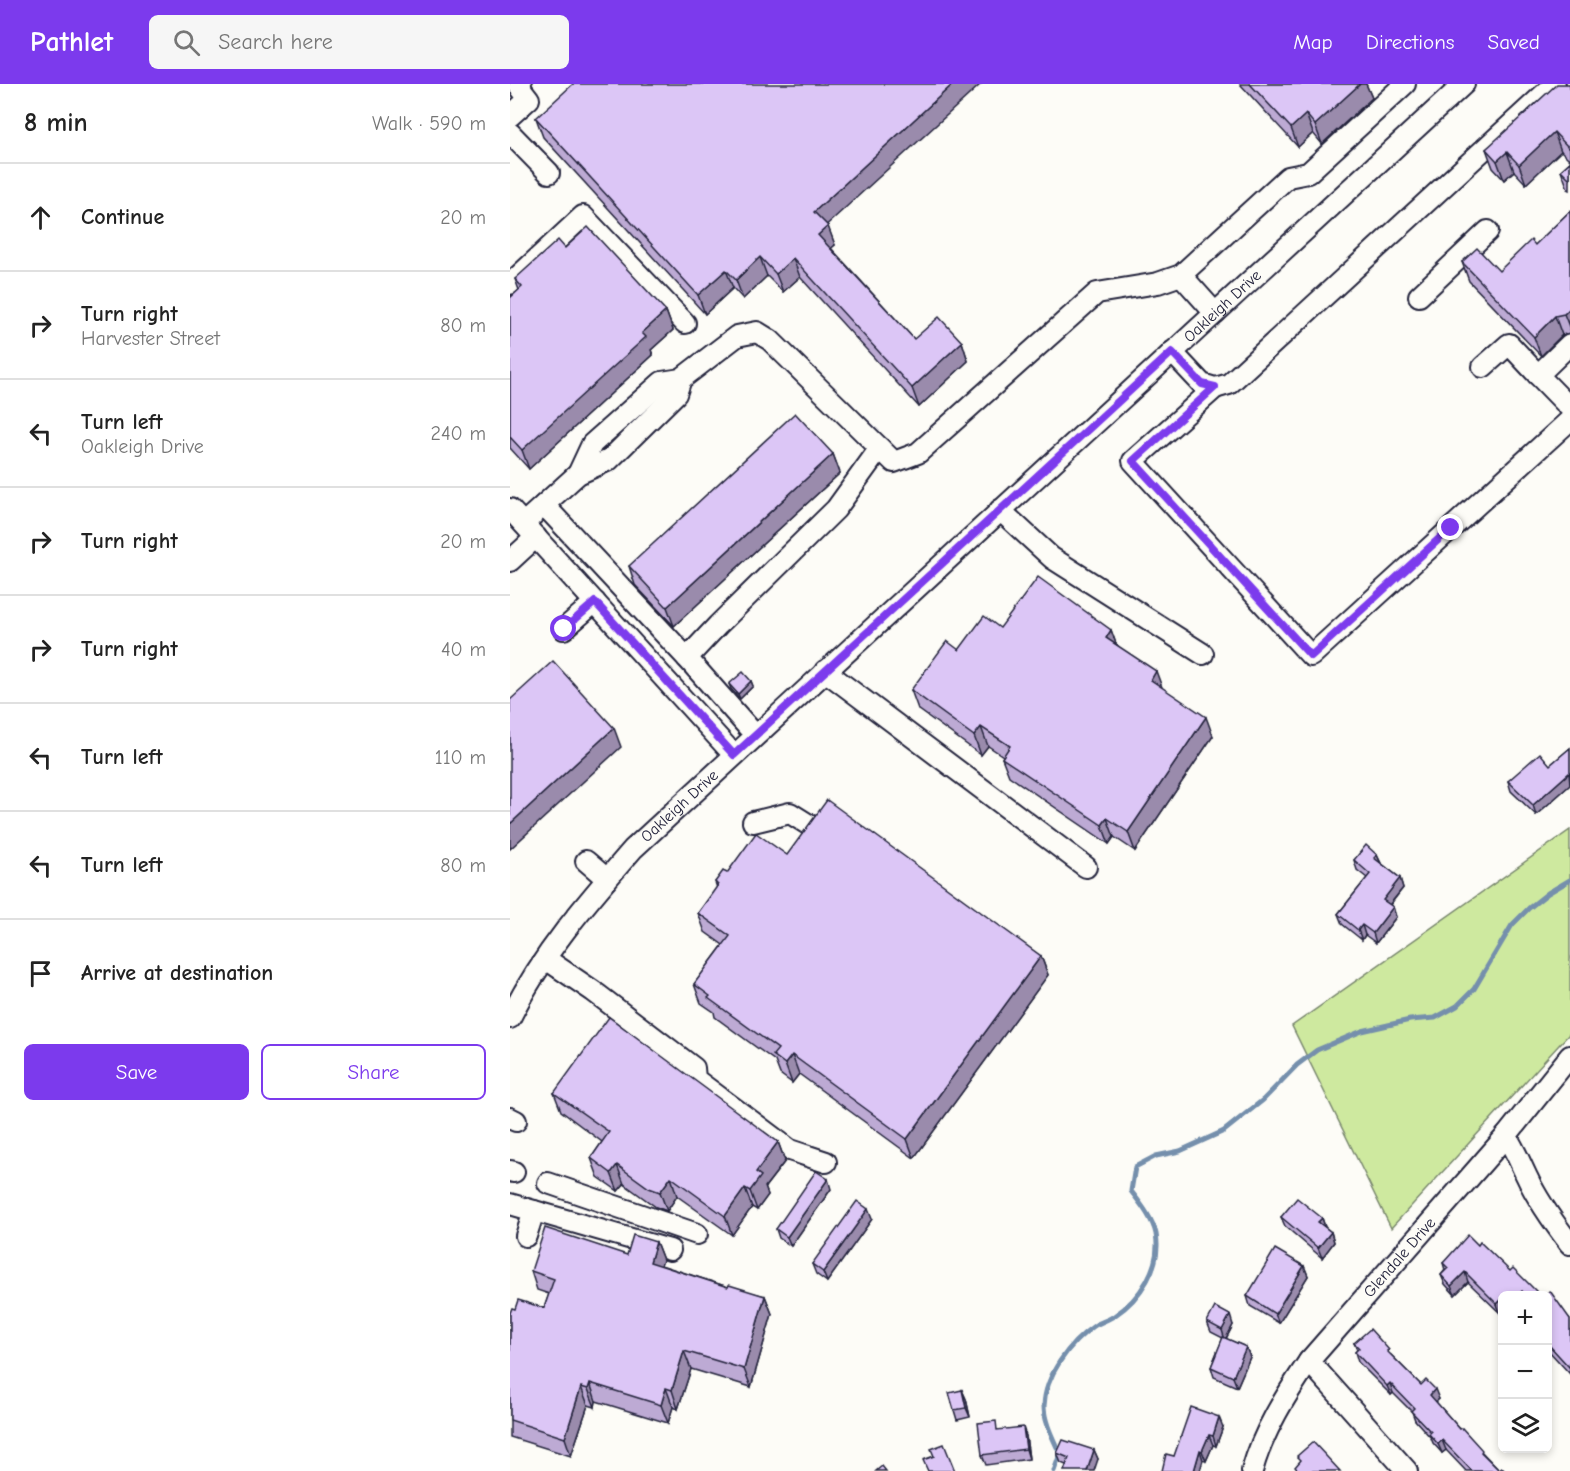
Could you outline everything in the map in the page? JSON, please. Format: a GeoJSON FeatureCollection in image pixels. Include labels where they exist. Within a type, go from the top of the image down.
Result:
{"type":"FeatureCollection","features":[{"type":"Feature","properties":{"kind":"street"},"geometry":{"type":"LineString","coordinates":[[510,117],[529,99],[519,86],[521,84]]}},
{"type":"Feature","properties":{"kind":"street"},"geometry":{"type":"LineString","coordinates":[[510,561],[544,505],[578,474],[592,444],[662,382],[681,379],[737,336],[757,332],[770,340],[894,462],[918,453],[1097,293],[1158,283],[1181,275],[1288,177],[1308,173],[1405,84]]}},
{"type":"Feature","properties":{"kind":"street","name":"Oakleigh Drive"},"geometry":{"type":"LineString","coordinates":[[510,1018],[520,998],[575,915],[633,849],[1464,84]]}},
{"type":"Feature","properties":{"kind":"street"},"geometry":{"type":"LineString","coordinates":[[1172,352],[1202,384],[1215,387],[1229,384],[1555,84]]}},
{"type":"Feature","properties":{"kind":"street"},"geometry":{"type":"LineString","coordinates":[[510,133],[549,173]]}},
{"type":"Feature","properties":{"kind":"street"},"geometry":{"type":"LineString","coordinates":[[510,284],[583,216],[684,323]]}},
{"type":"Feature","properties":{"kind":"street"},"geometry":{"type":"LineString","coordinates":[[1419,296],[1488,231]]}},
{"type":"Feature","properties":{"kind":"street"},"geometry":{"type":"LineString","coordinates":[[1181,275],[1215,313]]}},
{"type":"Feature","properties":{"kind":"street"},"geometry":{"type":"LineString","coordinates":[[1484,367],[1509,344],[1570,408]]}},
{"type":"Feature","properties":{"kind":"street"},"geometry":{"type":"LineString","coordinates":[[1538,375],[1570,344]]}},
{"type":"Feature","properties":{"kind":"street"},"geometry":{"type":"LineString","coordinates":[[1215,387],[1133,461],[1311,656],[1570,420]]}},
{"type":"Feature","properties":{"kind":"street"},"geometry":{"type":"LineString","coordinates":[[687,658],[836,509],[880,448]]}},
{"type":"Feature","properties":{"kind":"street"},"geometry":{"type":"LineString","coordinates":[[544,505],[687,658],[755,735]]}},
{"type":"Feature","properties":{"kind":"street"},"geometry":{"type":"LineString","coordinates":[[510,509],[734,755]]}},
{"type":"Feature","properties":{"kind":"street"},"geometry":{"type":"LineString","coordinates":[[1000,510],[1052,558],[1203,654]]}},
{"type":"Feature","properties":{"kind":"street"},"geometry":{"type":"LineString","coordinates":[[564,629],[595,602]]}},
{"type":"Feature","properties":{"kind":"street"},"geometry":{"type":"LineString","coordinates":[[825,670],[1086,867]]}},
{"type":"Feature","properties":{"kind":"street"},"geometry":{"type":"LineString","coordinates":[[753,822],[790,813],[814,828]]}},
{"type":"Feature","properties":{"kind":"street"},"geometry":{"type":"LineString","coordinates":[[586,861],[607,879]]}},
{"type":"Feature","properties":{"kind":"street"},"geometry":{"type":"LineString","coordinates":[[546,959],[593,991],[694,1068],[696,1079],[790,1150],[826,1162]]}},
{"type":"Feature","properties":{"kind":"street","name":"Glendale Drive"},"geometry":{"type":"LineString","coordinates":[[1252,1471],[1258,1451],[1282,1402],[1309,1361],[1506,1136],[1570,1056]]}},
{"type":"Feature","properties":{"kind":"street"},"geometry":{"type":"LineString","coordinates":[[1506,1136],[1517,1152],[1527,1178],[1548,1214],[1570,1244]]}},
{"type":"Feature","properties":{"kind":"street"},"geometry":{"type":"LineString","coordinates":[[548,1184],[697,1234]]}},
{"type":"Feature","properties":{"kind":"street"},"geometry":{"type":"LineString","coordinates":[[510,1204],[670,1250]]}},
{"type":"Feature","properties":{"kind":"street"},"geometry":{"type":"LineString","coordinates":[[526,1236],[534,1211]]}},
{"type":"Feature","properties":{"kind":"street"},"geometry":{"type":"LineString","coordinates":[[1309,1361],[1407,1471]]}},
{"type":"Feature","properties":{"kind":"green space"},"geometry":{"type":"Polygon","coordinates":[[[1570,830],[1570,1033],[1391,1228],[1292,1026],[1570,830]]]}},
{"type":"Feature","properties":{"kind":"building"},"geometry":{"type":"Polygon","coordinates":[[[573,84],[953,84],[814,212],[828,226],[818,235],[914,339],[939,317],[962,342],[912,388],[793,258],[776,274],[760,257],[736,280],[726,270],[698,295],[536,118],[573,84]]]}},
{"type":"Feature","properties":{"kind":"building"},"geometry":{"type":"Polygon","coordinates":[[[1250,84],[1360,84],[1315,125],[1306,114],[1291,128],[1250,84]]]}},
{"type":"Feature","properties":{"kind":"building"},"geometry":{"type":"Polygon","coordinates":[[[1557,84],[1570,84],[1570,149],[1554,132],[1519,165],[1507,152],[1497,161],[1486,149],[1557,84]]]}},
{"type":"Feature","properties":{"kind":"building"},"geometry":{"type":"Polygon","coordinates":[[[1570,162],[1570,179],[1561,170],[1570,162]]]}},
{"type":"Feature","properties":{"kind":"building"},"geometry":{"type":"Polygon","coordinates":[[[1570,211],[1570,308],[1564,314],[1555,316],[1534,337],[1462,262],[1477,248],[1499,271],[1531,240],[1535,245],[1570,211]]]}},
{"type":"Feature","properties":{"kind":"building"},"geometry":{"type":"Polygon","coordinates":[[[588,227],[666,311],[642,333],[646,337],[522,450],[510,437],[510,298],[522,287],[515,279],[558,240],[565,248],[588,227]]]}},
{"type":"Feature","properties":{"kind":"building"},"geometry":{"type":"Polygon","coordinates":[[[795,413],[833,454],[667,607],[629,566],[795,413]]]}},
{"type":"Feature","properties":{"kind":"building"},"geometry":{"type":"Polygon","coordinates":[[[1038,577],[1111,630],[1106,638],[1156,671],[1151,680],[1206,717],[1128,832],[1107,818],[1102,825],[1002,758],[1010,746],[981,727],[974,736],[911,690],[947,641],[959,650],[984,616],[1000,628],[1038,577]]]}},
{"type":"Feature","properties":{"kind":"building"},"geometry":{"type":"Polygon","coordinates":[[[553,661],[614,728],[510,824],[510,700],[553,661]]]}},
{"type":"Feature","properties":{"kind":"building"},"geometry":{"type":"Polygon","coordinates":[[[743,672],[751,681],[738,694],[729,684],[743,672]]]}},
{"type":"Feature","properties":{"kind":"building"},"geometry":{"type":"Polygon","coordinates":[[[1570,748],[1570,774],[1533,805],[1508,781],[1540,753],[1550,765],[1570,748]]]}},
{"type":"Feature","properties":{"kind":"building"},"geometry":{"type":"Polygon","coordinates":[[[827,800],[1041,956],[907,1139],[792,1055],[785,1064],[773,1055],[778,1049],[708,998],[710,996],[694,984],[730,936],[698,913],[718,885],[715,882],[723,871],[727,873],[756,833],[787,855],[827,800]]]}},
{"type":"Feature","properties":{"kind":"building"},"geometry":{"type":"Polygon","coordinates":[[[1366,845],[1377,855],[1374,858],[1400,878],[1383,900],[1393,907],[1373,933],[1362,925],[1358,930],[1338,914],[1370,874],[1354,860],[1366,845]]]}},
{"type":"Feature","properties":{"kind":"building"},"geometry":{"type":"Polygon","coordinates":[[[609,1017],[778,1142],[756,1172],[761,1176],[750,1191],[745,1188],[725,1216],[671,1177],[660,1192],[649,1188],[617,1165],[611,1173],[591,1158],[609,1132],[554,1093],[609,1017]]]}},
{"type":"Feature","properties":{"kind":"building"},"geometry":{"type":"Polygon","coordinates":[[[816,1171],[828,1179],[787,1237],[776,1229],[816,1171]]]}},
{"type":"Feature","properties":{"kind":"building"},"geometry":{"type":"Polygon","coordinates":[[[1297,1198],[1322,1218],[1318,1222],[1331,1232],[1318,1248],[1281,1217],[1297,1198]]]}},
{"type":"Feature","properties":{"kind":"building"},"geometry":{"type":"Polygon","coordinates":[[[857,1201],[868,1209],[823,1272],[812,1264],[857,1201]]]}},
{"type":"Feature","properties":{"kind":"building"},"geometry":{"type":"Polygon","coordinates":[[[545,1228],[627,1255],[633,1235],[656,1242],[650,1262],[728,1287],[729,1285],[765,1296],[744,1369],[684,1351],[672,1390],[666,1388],[661,1405],[590,1383],[588,1389],[581,1387],[565,1438],[510,1420],[510,1313],[512,1308],[515,1309],[518,1300],[544,1308],[554,1279],[531,1271],[545,1228]]]}},
{"type":"Feature","properties":{"kind":"building"},"geometry":{"type":"Polygon","coordinates":[[[1468,1235],[1478,1245],[1480,1242],[1510,1271],[1513,1268],[1536,1291],[1498,1291],[1497,1304],[1465,1272],[1451,1286],[1441,1275],[1448,1268],[1443,1263],[1468,1235]]]}},
{"type":"Feature","properties":{"kind":"building"},"geometry":{"type":"Polygon","coordinates":[[[1275,1249],[1304,1266],[1275,1314],[1247,1296],[1275,1249]]]}},
{"type":"Feature","properties":{"kind":"building"},"geometry":{"type":"Polygon","coordinates":[[[1552,1294],[1570,1319],[1570,1368],[1552,1348],[1552,1294]]]}},
{"type":"Feature","properties":{"kind":"building"},"geometry":{"type":"Polygon","coordinates":[[[1215,1307],[1230,1315],[1222,1330],[1207,1322],[1215,1307]]]}},
{"type":"Feature","properties":{"kind":"building"},"geometry":{"type":"Polygon","coordinates":[[[1370,1329],[1389,1350],[1387,1351],[1421,1385],[1426,1380],[1435,1389],[1430,1395],[1482,1450],[1481,1452],[1499,1470],[1502,1468],[1505,1471],[1472,1471],[1442,1440],[1438,1444],[1429,1434],[1431,1432],[1411,1411],[1414,1408],[1390,1383],[1387,1386],[1355,1352],[1359,1348],[1354,1343],[1370,1329]]]}},
{"type":"Feature","properties":{"kind":"building"},"geometry":{"type":"Polygon","coordinates":[[[1223,1337],[1246,1347],[1233,1377],[1211,1367],[1223,1337]]]}},
{"type":"Feature","properties":{"kind":"building"},"geometry":{"type":"Polygon","coordinates":[[[962,1390],[966,1408],[954,1410],[949,1393],[962,1390]]]}},
{"type":"Feature","properties":{"kind":"building"},"geometry":{"type":"Polygon","coordinates":[[[1191,1407],[1219,1417],[1213,1436],[1209,1435],[1202,1451],[1200,1450],[1194,1471],[1162,1471],[1166,1454],[1174,1456],[1191,1407]]]}},
{"type":"Feature","properties":{"kind":"building"},"geometry":{"type":"Polygon","coordinates":[[[996,1421],[997,1430],[1023,1427],[1026,1449],[982,1455],[978,1423],[996,1421]]]}},
{"type":"Feature","properties":{"kind":"building"},"geometry":{"type":"Polygon","coordinates":[[[1063,1440],[1094,1450],[1087,1471],[1064,1471],[1069,1458],[1057,1453],[1063,1440]]]}},
{"type":"Feature","properties":{"kind":"building"},"geometry":{"type":"Polygon","coordinates":[[[1313,1442],[1340,1471],[1299,1471],[1295,1467],[1301,1460],[1297,1456],[1313,1442]]]}},
{"type":"Feature","properties":{"kind":"building"},"geometry":{"type":"Polygon","coordinates":[[[944,1444],[955,1471],[928,1471],[923,1460],[934,1456],[931,1449],[944,1444]]]}},
{"type":"Feature","properties":{"kind":"building"},"geometry":{"type":"Polygon","coordinates":[[[882,1466],[886,1471],[876,1471],[882,1466]]]}},
{"type":"Feature","properties":{"kind":"waterway"},"geometry":{"type":"LineString","coordinates":[[1054,1471],[1060,1454],[1047,1425],[1044,1412],[1045,1395],[1054,1372],[1076,1341],[1096,1325],[1124,1309],[1132,1301],[1147,1281],[1156,1258],[1154,1228],[1146,1211],[1131,1191],[1135,1167],[1156,1156],[1180,1151],[1224,1131],[1263,1100],[1297,1065],[1317,1050],[1362,1031],[1410,1020],[1435,1018],[1457,1006],[1474,989],[1512,925],[1548,893],[1570,880]]}},
{"type":"Feature","properties":{"kind":"route"},"geometry":{"type":"LineString","coordinates":[[564,629],[595,602],[734,755],[1172,352],[1202,384],[1215,387],[1133,461],[1311,656],[1451,528]]}}]}
